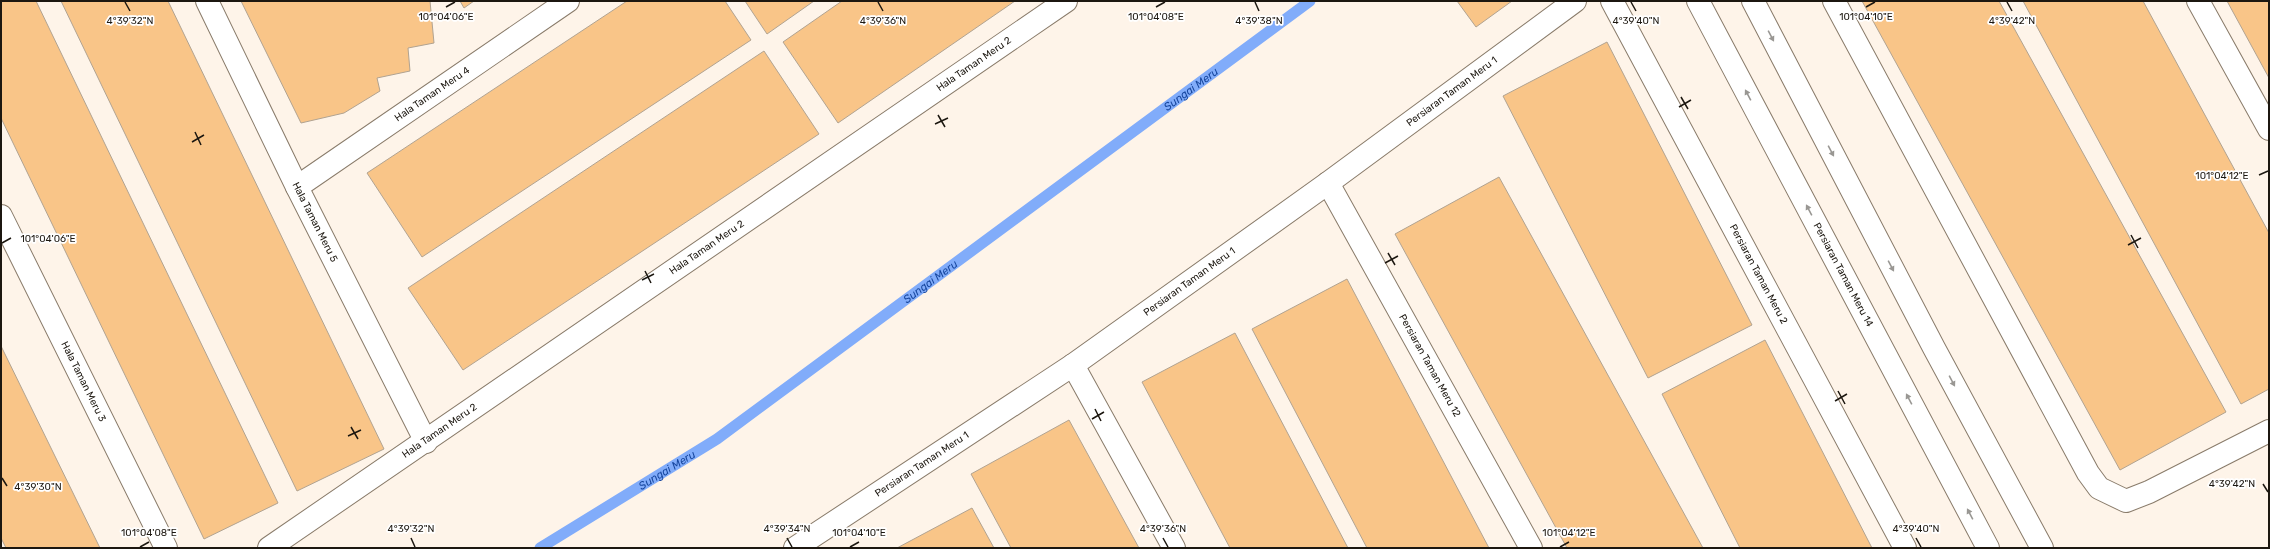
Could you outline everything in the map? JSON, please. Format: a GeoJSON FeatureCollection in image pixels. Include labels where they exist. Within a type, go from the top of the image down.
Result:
{"type":"FeatureCollection","features":[{"type":"Feature","properties":{"kind":"street","name":"Hala Taman Meru 5"},"geometry":{"type":"LineString","coordinates":[[207,1],[297,187],[426,442]]}},
{"type":"Feature","properties":{"kind":"street","name":"Hala Taman Meru 4"},"geometry":{"type":"LineString","coordinates":[[297,187],[568,1]]}},
{"type":"Feature","properties":{"kind":"street","name":"Hala Taman Meru 2"},"geometry":{"type":"LineString","coordinates":[[269,548],[426,442],[1066,1]]}},
{"type":"Feature","properties":{"kind":"street","name":"Persiaran Taman Meru 1"},"geometry":{"type":"LineString","coordinates":[[795,548],[817,541],[1073,365],[1328,183],[1575,1]]}},
{"type":"Feature","properties":{"kind":"street","name":"Persiaran Taman Meru 2"},"geometry":{"type":"LineString","coordinates":[[1612,1],[1906,548]]}},
{"type":"Feature","properties":{"kind":"street","name":"Persiaran Taman Meru 14"},"geometry":{"type":"LineString","coordinates":[[1698,1],[1988,548]]}},
{"type":"Feature","properties":{"kind":"street"},"geometry":{"type":"LineString","coordinates":[[1753,1],[1934,348],[2042,548]]}},
{"type":"Feature","properties":{"kind":"street"},"geometry":{"type":"LineString","coordinates":[[1834,1],[2088,473],[2099,488],[2126,501],[2150,492],[2269,431]]}},
{"type":"Feature","properties":{"kind":"street"},"geometry":{"type":"LineString","coordinates":[[2198,1],[2269,128]]}},
{"type":"Feature","properties":{"kind":"street","name":"Persiaran Taman Meru 12"},"geometry":{"type":"LineString","coordinates":[[1328,183],[1531,548]]}},
{"type":"Feature","properties":{"kind":"street","name":"Hala Taman Meru 3"},"geometry":{"type":"LineString","coordinates":[[1,216],[166,548]]}},
{"type":"Feature","properties":{"kind":"street"},"geometry":{"type":"LineString","coordinates":[[1073,365],[1174,548]]}},
{"type":"Feature","properties":{"kind":"building"},"geometry":{"type":"Polygon","coordinates":[[[1,1],[36,1],[278,503],[204,539],[1,118],[1,1]]]}},
{"type":"Feature","properties":{"kind":"building"},"geometry":{"type":"Polygon","coordinates":[[[61,1],[168,1],[384,449],[297,491],[61,1]]]}},
{"type":"Feature","properties":{"kind":"building"},"geometry":{"type":"Polygon","coordinates":[[[241,1],[430,1],[434,43],[408,48],[410,71],[377,78],[380,91],[344,113],[301,123],[241,1]]]}},
{"type":"Feature","properties":{"kind":"building"},"geometry":{"type":"Polygon","coordinates":[[[460,1],[474,1],[464,8],[460,1]]]}},
{"type":"Feature","properties":{"kind":"building"},"geometry":{"type":"Polygon","coordinates":[[[627,1],[725,1],[751,40],[422,257],[367,173],[627,1]]]}},
{"type":"Feature","properties":{"kind":"building"},"geometry":{"type":"Polygon","coordinates":[[[745,1],[814,1],[767,34],[745,1]]]}},
{"type":"Feature","properties":{"kind":"building"},"geometry":{"type":"Polygon","coordinates":[[[842,1],[1015,1],[838,123],[783,42],[842,1]]]}},
{"type":"Feature","properties":{"kind":"building"},"geometry":{"type":"Polygon","coordinates":[[[1457,1],[1512,1],[1476,27],[1457,1]]]}},
{"type":"Feature","properties":{"kind":"building"},"geometry":{"type":"Polygon","coordinates":[[[1862,1],[1999,1],[2226,412],[2120,470],[1862,1]]]}},
{"type":"Feature","properties":{"kind":"building"},"geometry":{"type":"Polygon","coordinates":[[[2023,1],[2143,1],[2269,233],[2269,389],[2241,404],[2023,1]]]}},
{"type":"Feature","properties":{"kind":"building"},"geometry":{"type":"Polygon","coordinates":[[[2227,1],[2269,1],[2269,78],[2227,1]]]}},
{"type":"Feature","properties":{"kind":"building"},"geometry":{"type":"Polygon","coordinates":[[[1607,42],[1752,325],[1648,378],[1503,96],[1607,42]]]}},
{"type":"Feature","properties":{"kind":"building"},"geometry":{"type":"Polygon","coordinates":[[[764,51],[819,134],[463,370],[408,288],[764,51]]]}},
{"type":"Feature","properties":{"kind":"building"},"geometry":{"type":"Polygon","coordinates":[[[1499,177],[1703,548],[1567,548],[1395,234],[1499,177]]]}},
{"type":"Feature","properties":{"kind":"building"},"geometry":{"type":"Polygon","coordinates":[[[1347,279],[1489,548],[1367,548],[1252,329],[1347,279]]]}},
{"type":"Feature","properties":{"kind":"building"},"geometry":{"type":"Polygon","coordinates":[[[1235,333],[1348,548],[1230,548],[1142,382],[1235,333]]]}},
{"type":"Feature","properties":{"kind":"building"},"geometry":{"type":"Polygon","coordinates":[[[1765,340],[1872,548],[1740,548],[1662,394],[1765,340]]]}},
{"type":"Feature","properties":{"kind":"building"},"geometry":{"type":"Polygon","coordinates":[[[1,346],[100,548],[6,548],[1,538],[1,346]]]}},
{"type":"Feature","properties":{"kind":"building"},"geometry":{"type":"Polygon","coordinates":[[[1069,420],[1139,548],[1011,548],[971,474],[1069,420]]]}},
{"type":"Feature","properties":{"kind":"building"},"geometry":{"type":"Polygon","coordinates":[[[972,508],[994,548],[897,548],[972,508]]]}},
{"type":"Feature","properties":{"kind":"waterway","name":"Sungai Meru"},"geometry":{"type":"LineString","coordinates":[[540,548],[717,439],[1310,1]]}}]}
